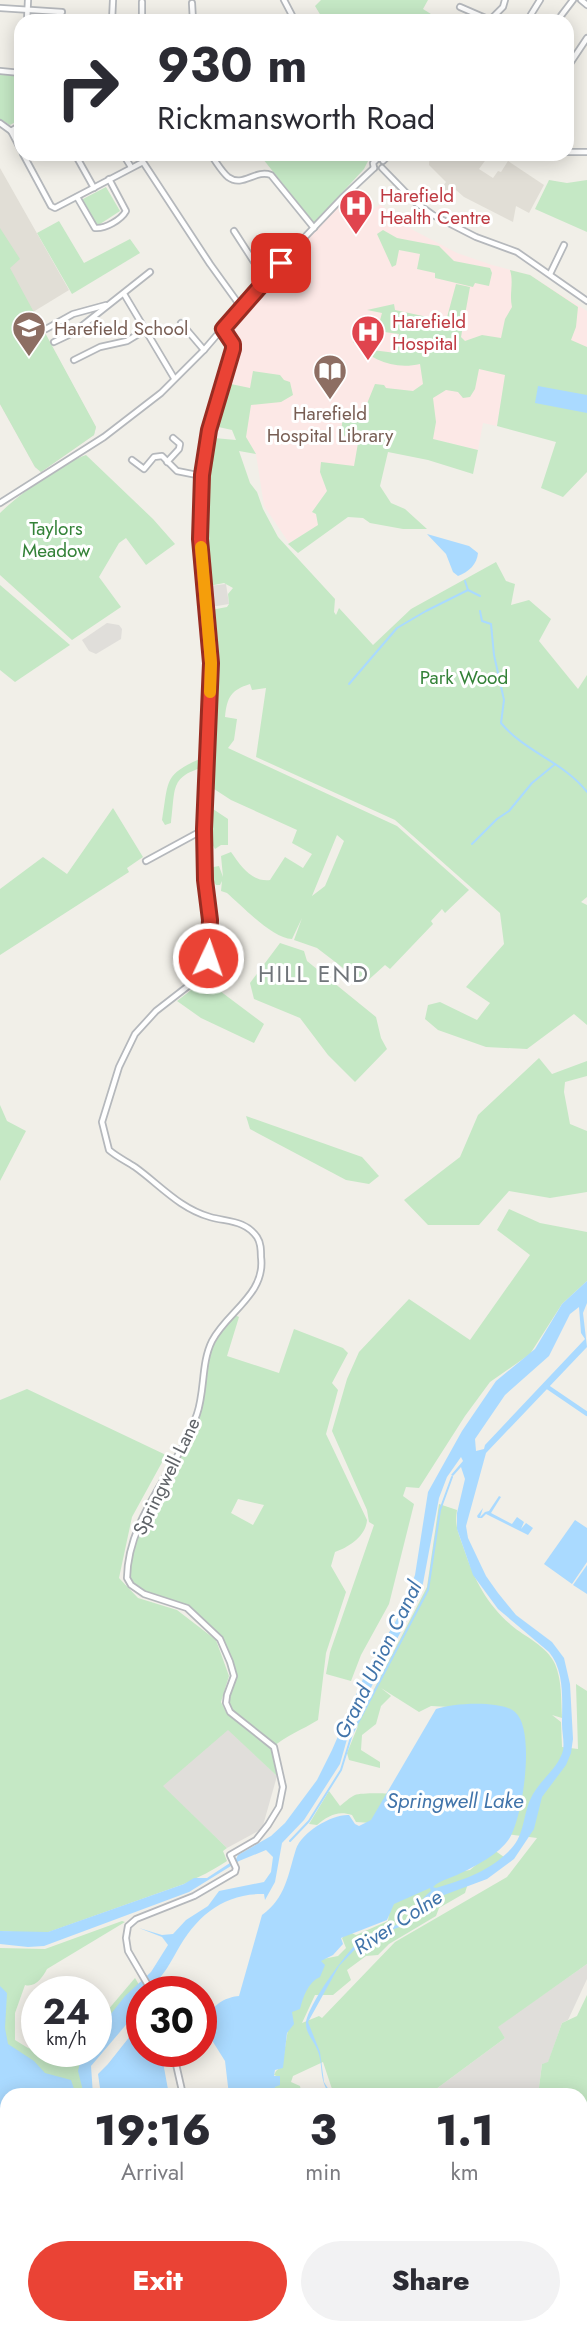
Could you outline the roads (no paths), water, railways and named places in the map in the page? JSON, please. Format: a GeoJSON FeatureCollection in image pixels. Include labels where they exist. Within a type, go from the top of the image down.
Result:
{"type":"FeatureCollection","features":[{"type":"Feature","properties":{"kind":"street"},"geometry":{"type":"LineString","coordinates":[[27,14],[28,0]]}},
{"type":"Feature","properties":{"kind":"street"},"geometry":{"type":"LineString","coordinates":[[495,14],[503,7],[505,0]]}},
{"type":"Feature","properties":{"kind":"street"},"geometry":{"type":"LineString","coordinates":[[562,14],[573,0]]}},
{"type":"Feature","properties":{"kind":"street"},"geometry":{"type":"LineString","coordinates":[[581,0],[587,5]]}},
{"type":"Feature","properties":{"kind":"street"},"geometry":{"type":"LineString","coordinates":[[192,3],[193,14]]}},
{"type":"Feature","properties":{"kind":"street"},"geometry":{"type":"LineString","coordinates":[[460,7],[476,14]]}},
{"type":"Feature","properties":{"kind":"street"},"geometry":{"type":"LineString","coordinates":[[0,8],[62,12]]}},
{"type":"Feature","properties":{"kind":"street"},"geometry":{"type":"LineString","coordinates":[[574,58],[587,38]]}},
{"type":"Feature","properties":{"kind":"street"},"geometry":{"type":"LineString","coordinates":[[0,123],[14,137]]}},
{"type":"Feature","properties":{"kind":"street"},"geometry":{"type":"LineString","coordinates":[[27,161],[51,206],[59,207],[143,162],[241,307]]}},
{"type":"Feature","properties":{"kind":"street"},"geometry":{"type":"LineString","coordinates":[[79,161],[94,187]]}},
{"type":"Feature","properties":{"kind":"street"},"geometry":{"type":"LineString","coordinates":[[127,161],[131,167]]}},
{"type":"Feature","properties":{"kind":"street"},"geometry":{"type":"LineString","coordinates":[[215,161],[227,176],[236,180],[245,180],[262,172],[271,175],[314,228]]}},
{"type":"Feature","properties":{"kind":"street"},"geometry":{"type":"LineString","coordinates":[[374,161],[374,168]]}},
{"type":"Feature","properties":{"kind":"street"},"geometry":{"type":"LineString","coordinates":[[382,168],[383,161]]}},
{"type":"Feature","properties":{"kind":"street"},"geometry":{"type":"LineString","coordinates":[[0,502],[104,437],[161,393],[223,329],[265,279],[374,168],[382,168],[415,202],[433,215],[476,237],[517,252],[587,301]]}},
{"type":"Feature","properties":{"kind":"street"},"geometry":{"type":"LineString","coordinates":[[77,197],[94,228],[102,228],[123,216],[126,211],[109,179]]}},
{"type":"Feature","properties":{"kind":"street"},"geometry":{"type":"LineString","coordinates":[[234,231],[265,279]]}},
{"type":"Feature","properties":{"kind":"street"},"geometry":{"type":"LineString","coordinates":[[550,274],[564,245]]}},
{"type":"Feature","properties":{"kind":"street"},"geometry":{"type":"LineString","coordinates":[[54,342],[73,333],[150,272]]}},
{"type":"Feature","properties":{"kind":"street"},"geometry":{"type":"LineString","coordinates":[[124,294],[174,378]]}},
{"type":"Feature","properties":{"kind":"street"},"geometry":{"type":"LineString","coordinates":[[46,329],[73,314],[111,304]]}},
{"type":"Feature","properties":{"kind":"street"},"geometry":{"type":"LineString","coordinates":[[181,323],[204,349]]}},
{"type":"Feature","properties":{"kind":"street"},"geometry":{"type":"LineString","coordinates":[[55,324],[63,337]]}},
{"type":"Feature","properties":{"kind":"street"},"geometry":{"type":"LineString","coordinates":[[146,860],[204,829],[211,663],[200,539],[202,475],[209,430],[233,349],[233,344],[223,329]]}},
{"type":"Feature","properties":{"kind":"street"},"geometry":{"type":"LineString","coordinates":[[74,360],[100,347],[127,341],[145,330]]}},
{"type":"Feature","properties":{"kind":"street"},"geometry":{"type":"LineString","coordinates":[[167,462],[179,449],[180,444],[173,438]]}},
{"type":"Feature","properties":{"kind":"street"},"geometry":{"type":"LineString","coordinates":[[132,460],[144,469],[154,457],[162,456],[177,471],[202,475]]}},
{"type":"Feature","properties":{"kind":"street","name":"Springwell Lane"},"geometry":{"type":"LineString","coordinates":[[143,1976],[128,1951],[126,1933],[130,1924],[194,1896],[235,1872],[230,1854],[247,1846],[262,1833],[279,1807],[282,1787],[274,1747],[230,1712],[226,1703],[234,1676],[220,1639],[187,1608],[144,1594],[131,1585],[127,1578],[140,1522],[182,1452],[198,1411],[211,1343],[220,1327],[255,1288],[262,1266],[260,1240],[249,1227],[210,1217],[168,1196],[134,1166],[108,1150],[102,1122],[119,1068],[135,1034],[145,1021],[193,983],[205,969],[210,920],[205,880],[204,829]]}},
{"type":"Feature","properties":{"kind":"street"},"geometry":{"type":"LineString","coordinates":[[177,2067],[181,2088]]}},
{"type":"Feature","properties":{"kind":"water"},"geometry":{"type":"Polygon","coordinates":[[[538,386],[587,395],[587,413],[535,403],[538,386]]]}},
{"type":"Feature","properties":{"kind":"water"},"geometry":{"type":"Polygon","coordinates":[[[427,534],[469,546],[478,553],[474,564],[458,576],[453,572],[446,554],[427,534]]]}},
{"type":"Feature","properties":{"kind":"water","name":"Springwell Lake"},"geometry":{"type":"Polygon","coordinates":[[[587,1281],[587,1303],[583,1313],[587,1347],[486,1453],[466,1526],[468,1538],[486,1576],[498,1593],[516,1615],[552,1642],[564,1658],[570,1684],[573,1739],[571,1753],[566,1765],[542,1797],[534,1829],[514,1859],[487,1879],[444,1895],[402,1926],[363,1941],[339,1966],[308,2022],[320,2052],[324,2082],[328,2088],[324,2083],[319,2055],[306,2027],[313,2005],[329,1979],[347,1954],[362,1939],[407,1919],[431,1891],[430,1888],[394,1904],[387,1920],[341,1938],[343,1944],[333,1955],[321,1961],[325,1965],[320,1977],[309,1986],[300,2009],[292,2012],[294,2024],[287,2033],[283,2068],[275,2070],[274,2076],[280,2076],[280,2085],[275,2088],[228,2088],[225,2061],[217,2048],[217,2006],[239,1996],[262,1915],[281,1893],[296,1849],[304,1836],[318,1825],[342,1815],[349,1815],[359,1826],[371,1820],[436,1709],[477,1704],[508,1708],[515,1712],[521,1721],[525,1736],[525,1774],[519,1813],[509,1839],[493,1855],[433,1887],[455,1882],[491,1866],[513,1847],[533,1794],[558,1762],[562,1752],[562,1686],[558,1668],[549,1652],[498,1609],[473,1575],[457,1529],[457,1513],[465,1479],[461,1467],[451,1475],[463,1461],[461,1457],[447,1477],[439,1498],[421,1594],[349,1732],[340,1764],[304,1820],[282,1843],[275,1882],[265,1900],[264,1894],[250,1895],[224,1902],[213,1909],[193,1927],[160,1976],[147,1976],[168,1945],[162,1937],[139,1928],[162,1935],[173,1934],[186,1920],[208,1906],[219,1891],[264,1882],[271,1872],[273,1857],[266,1850],[239,1861],[189,1892],[44,1946],[0,1944],[0,1931],[48,1932],[184,1884],[194,1878],[207,1878],[238,1855],[271,1836],[285,1823],[317,1780],[366,1672],[401,1612],[415,1575],[428,1492],[462,1431],[496,1381],[535,1349],[562,1304],[587,1281]],[[579,1307],[570,1314],[549,1356],[505,1395],[475,1439],[476,1451],[484,1449],[585,1339],[581,1333],[579,1307]]]}},
{"type":"Feature","properties":{"kind":"water"},"geometry":{"type":"Polygon","coordinates":[[[499,1496],[501,1497],[491,1513],[512,1524],[517,1517],[524,1522],[521,1529],[526,1523],[533,1528],[528,1535],[486,1514],[482,1518],[478,1518],[483,1508],[480,1517],[489,1511],[499,1496]]]}},
{"type":"Feature","properties":{"kind":"water"},"geometry":{"type":"Polygon","coordinates":[[[575,1520],[587,1528],[587,1562],[572,1584],[544,1564],[575,1520]]]}},
{"type":"Feature","properties":{"kind":"water"},"geometry":{"type":"Polygon","coordinates":[[[587,1565],[587,1594],[573,1585],[587,1565]]]}},
{"type":"Feature","properties":{"kind":"water"},"geometry":{"type":"Polygon","coordinates":[[[0,1986],[7,1993],[5,2028],[8,2044],[21,2052],[21,2067],[40,2067],[45,2073],[71,2080],[74,2088],[0,2088],[0,1986]]]}},
{"type":"Feature","properties":{"kind":"water","name":"Springwell Lake"},"geometry":{"type":"Polygon","coordinates":[[[125,1996],[126,2025],[112,2041],[112,2013],[125,1996]]]}},
{"type":"Feature","properties":{"kind":"water"},"geometry":{"type":"Polygon","coordinates":[[[126,2041],[126,2067],[164,2067],[168,2088],[100,2088],[98,2074],[105,2067],[112,2067],[112,2059],[126,2041]]]}},
{"type":"Feature","properties":{"kind":"water","name":"Springwell Lake"},"geometry":{"type":"Polygon","coordinates":[[[79,2067],[91,2067],[93,2088],[82,2088],[79,2067]]]}},
{"type":"Feature","properties":{"kind":"waterway"},"geometry":{"type":"LineString","coordinates":[[465,581],[468,590],[480,596]]}},
{"type":"Feature","properties":{"kind":"waterway"},"geometry":{"type":"LineString","coordinates":[[349,684],[397,628],[468,590]]}},
{"type":"Feature","properties":{"kind":"waterway"},"geometry":{"type":"LineString","coordinates":[[480,611],[482,621],[491,624],[494,655],[504,700],[501,723],[521,742],[567,773],[587,792]]}},
{"type":"Feature","properties":{"kind":"waterway"},"geometry":{"type":"LineString","coordinates":[[472,844],[509,811],[532,783],[554,765]]}},
{"type":"Feature","properties":{"kind":"waterway"},"geometry":{"type":"LineString","coordinates":[[546,1386],[587,1414]]}},
{"type":"Feature","properties":{"kind":"waterway","name":"Grand Union Canal"},"geometry":{"type":"LineString","coordinates":[[290,1841],[309,1821],[341,1770],[352,1734],[428,1590],[440,1510],[452,1477]]}},
{"type":"Feature","properties":{"kind":"place","name":"Harefield Health Centre"},"geometry":{"type":"Point","coordinates":[356,236]}},
{"type":"Feature","properties":{"kind":"place","name":"Harefield School"},"geometry":{"type":"Point","coordinates":[29,358]}},
{"type":"Feature","properties":{"kind":"place","name":"Harefield Hospital"},"geometry":{"type":"Point","coordinates":[368,362]}},
{"type":"Feature","properties":{"kind":"place","name":"Harefield Hospital Library"},"geometry":{"type":"Point","coordinates":[330,401]}},
{"type":"Feature","properties":{"kind":"district","name":"HILL END"},"geometry":{"type":"Point","coordinates":[314,974]}},
{"type":"Feature","properties":{"kind":"park label","name":"Taylors Meadow"},"geometry":{"type":"Point","coordinates":[56,539]}},
{"type":"Feature","properties":{"kind":"park label","name":"Park Wood"},"geometry":{"type":"Point","coordinates":[464,677]}},
{"type":"Feature","properties":{"kind":"water label","name":"River Colne"},"geometry":{"type":"Point","coordinates":[398,1922]}}]}
